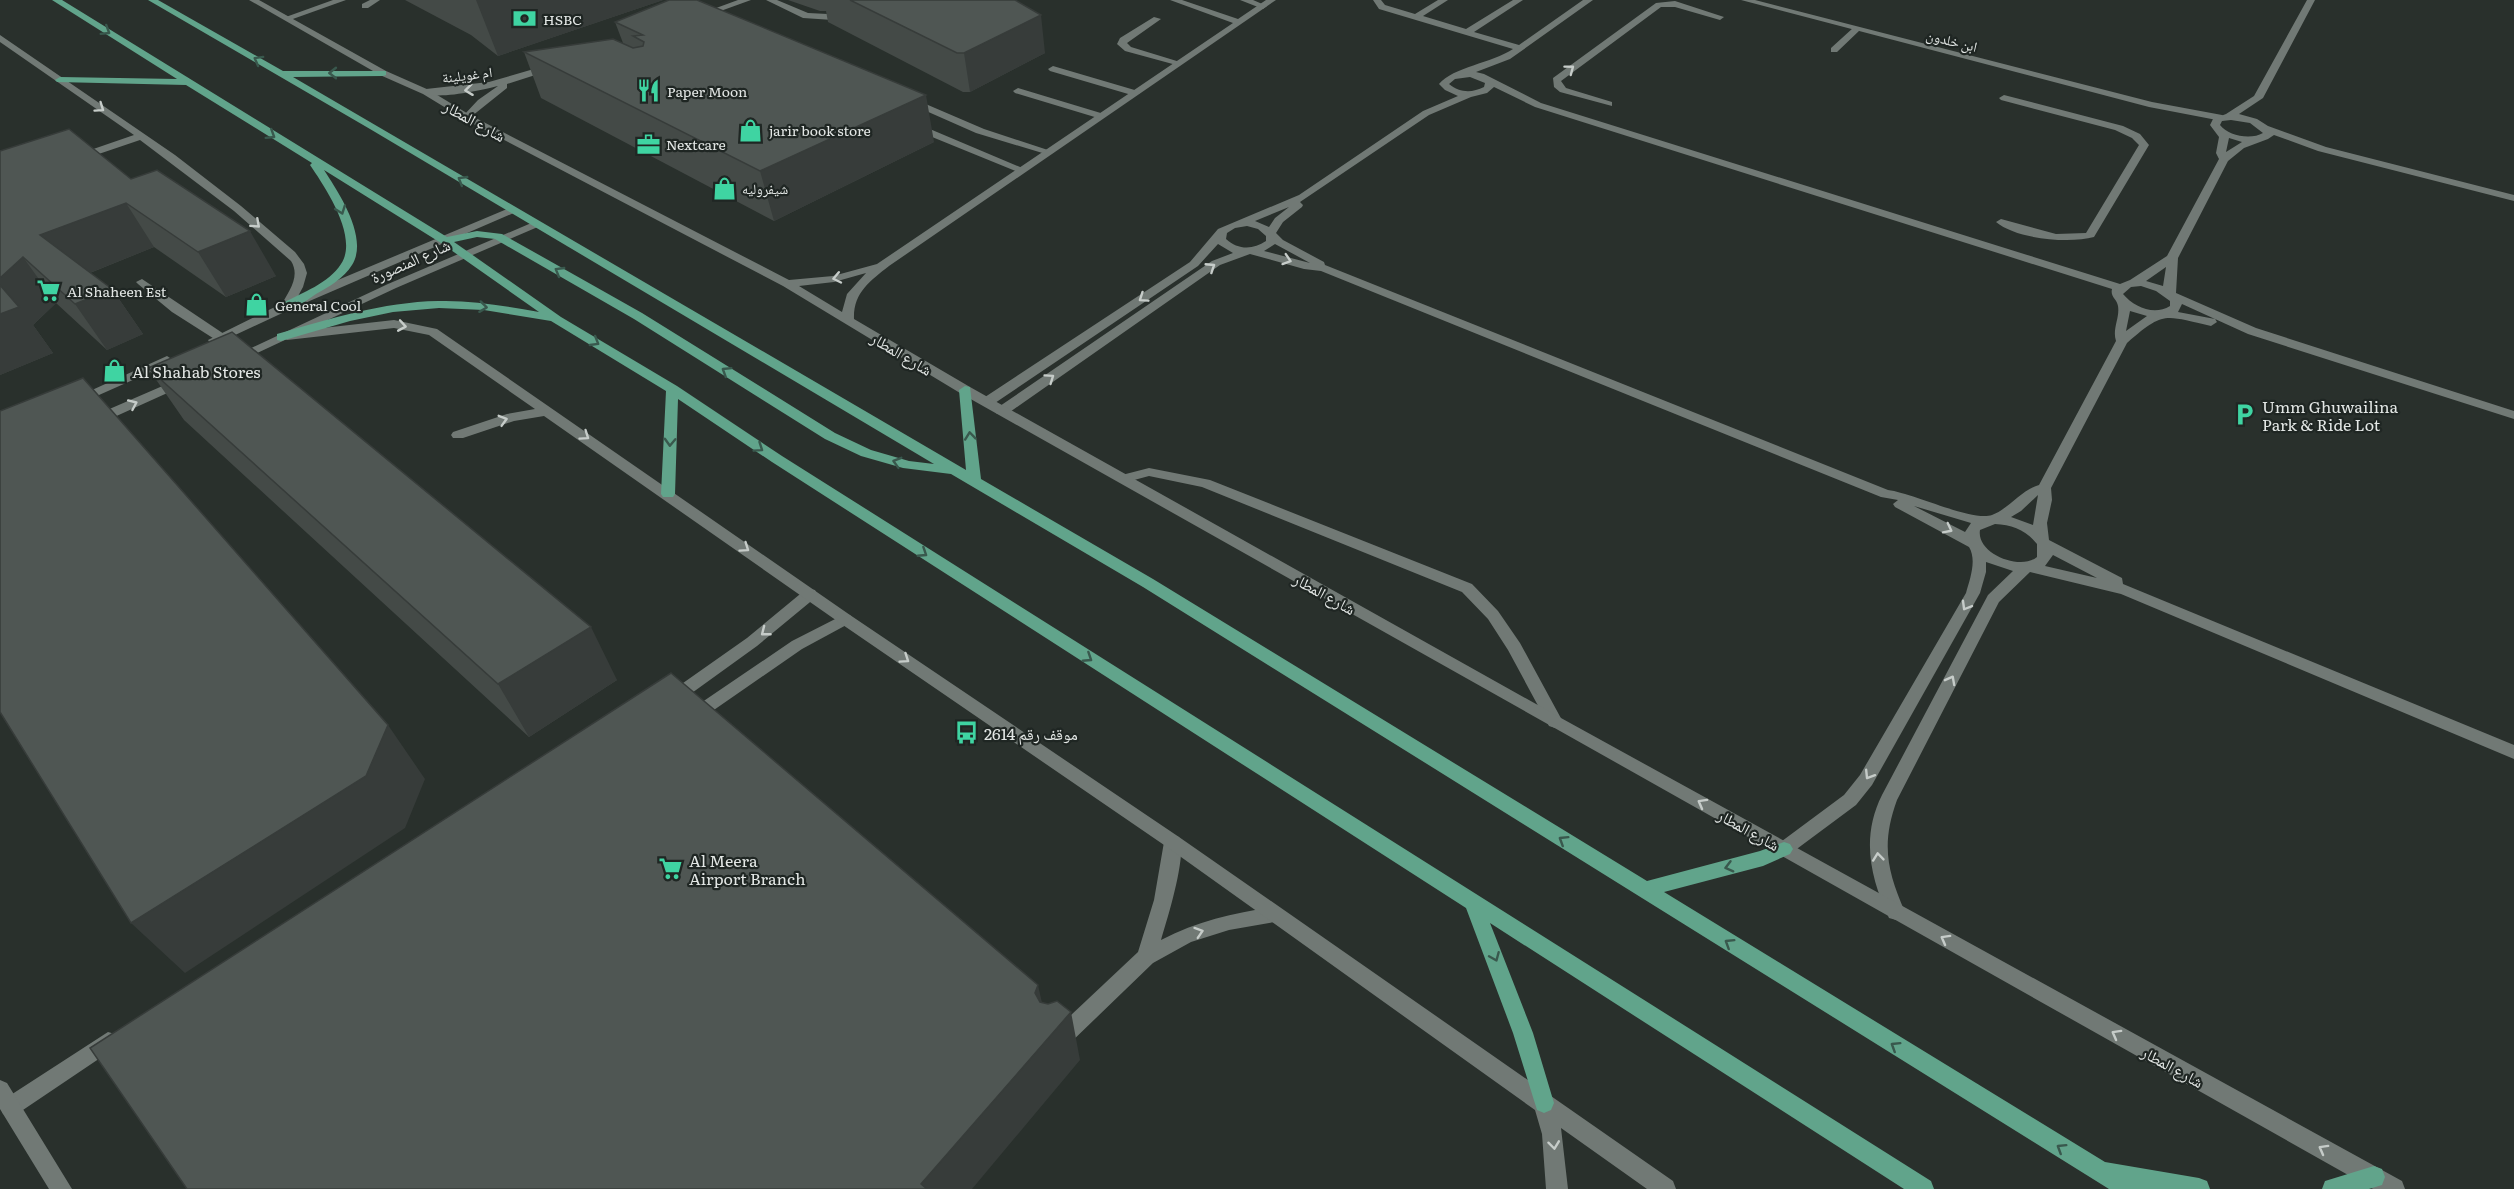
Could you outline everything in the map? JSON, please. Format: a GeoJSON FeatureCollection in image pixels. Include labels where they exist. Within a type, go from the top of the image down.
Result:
{"type":"FeatureCollection","features":[{"type":"Feature","properties":{"kind":"main road"},"geometry":{"type":"LineString","coordinates":[[56,0],[444,241],[557,320],[672,389],[777,459],[1923,1189]]}},
{"type":"Feature","properties":{"kind":"main road"},"geometry":{"type":"LineString","coordinates":[[152,0],[282,74],[1148,583],[2129,1189]]}},
{"type":"Feature","properties":{"kind":"main road"},"geometry":{"type":"LineString","coordinates":[[282,74],[383,73]]}},
{"type":"Feature","properties":{"kind":"main road"},"geometry":{"type":"LineString","coordinates":[[60,80],[186,82]]}},
{"type":"Feature","properties":{"kind":"main road"},"geometry":{"type":"LineString","coordinates":[[287,306],[337,275],[349,261],[353,246],[335,194],[312,160]]}},
{"type":"Feature","properties":{"kind":"main road"},"geometry":{"type":"LineString","coordinates":[[444,241],[477,234],[495,235],[502,238],[638,316],[830,436],[866,453],[908,465],[955,471]]}},
{"type":"Feature","properties":{"kind":"main road"},"geometry":{"type":"LineString","coordinates":[[281,337],[346,317],[425,305],[475,306],[557,320]]}},
{"type":"Feature","properties":{"kind":"main road"},"geometry":{"type":"LineString","coordinates":[[669,494],[672,389]]}},
{"type":"Feature","properties":{"kind":"main road"},"geometry":{"type":"LineString","coordinates":[[965,390],[974,482]]}},
{"type":"Feature","properties":{"kind":"main road"},"geometry":{"type":"LineString","coordinates":[[1644,890],[1763,858],[1784,849]]}},
{"type":"Feature","properties":{"kind":"main road"},"geometry":{"type":"LineString","coordinates":[[1473,903],[1513,1004],[1544,1103]]}},
{"type":"Feature","properties":{"kind":"main road"},"geometry":{"type":"LineString","coordinates":[[2096,1170],[2199,1189]]}},
{"type":"Feature","properties":{"kind":"main road"},"geometry":{"type":"LineString","coordinates":[[2333,1189],[2374,1177]]}},
{"type":"Feature","properties":{"kind":"street","name":"شارع المطار"},"geometry":{"type":"LineString","coordinates":[[253,0],[383,73],[426,92],[467,117],[787,284],[1002,411],[2394,1189]]}},
{"type":"Feature","properties":{"kind":"street"},"geometry":{"type":"LineString","coordinates":[[287,18],[342,0]]}},
{"type":"Feature","properties":{"kind":"street"},"geometry":{"type":"LineString","coordinates":[[365,6],[376,0]]}},
{"type":"Feature","properties":{"kind":"street"},"geometry":{"type":"LineString","coordinates":[[691,19],[747,0]]}},
{"type":"Feature","properties":{"kind":"street"},"geometry":{"type":"LineString","coordinates":[[770,0],[806,16],[840,19],[855,17]]}},
{"type":"Feature","properties":{"kind":"street"},"geometry":{"type":"LineString","coordinates":[[1174,0],[1239,22]]}},
{"type":"Feature","properties":{"kind":"street"},"geometry":{"type":"LineString","coordinates":[[1244,0],[1268,3]]}},
{"type":"Feature","properties":{"kind":"street"},"geometry":{"type":"LineString","coordinates":[[1377,0],[1382,7],[1520,48]]}},
{"type":"Feature","properties":{"kind":"street"},"geometry":{"type":"LineString","coordinates":[[1416,17],[1444,0]]}},
{"type":"Feature","properties":{"kind":"street"},"geometry":{"type":"LineString","coordinates":[[1467,32],[1519,0]]}},
{"type":"Feature","properties":{"kind":"street"},"geometry":{"type":"LineString","coordinates":[[1426,113],[1428,106],[1444,91],[1447,78],[1464,74],[1507,57],[1589,0]]}},
{"type":"Feature","properties":{"kind":"street","name":"ابن خلدون"},"geometry":{"type":"LineString","coordinates":[[1745,0],[2152,105]]}},
{"type":"Feature","properties":{"kind":"street"},"geometry":{"type":"LineString","coordinates":[[2224,159],[2221,153],[2224,137],[2215,121],[2258,98],[2311,0]]}},
{"type":"Feature","properties":{"kind":"street"},"geometry":{"type":"LineString","coordinates":[[848,320],[846,311],[849,297],[859,284],[885,264],[1268,3]]}},
{"type":"Feature","properties":{"kind":"street"},"geometry":{"type":"LineString","coordinates":[[1609,104],[1563,90],[1557,85],[1556,80],[1659,5],[1675,4],[1720,17]]}},
{"type":"Feature","properties":{"kind":"street"},"geometry":{"type":"LineString","coordinates":[[1158,20],[1123,40],[1122,44],[1178,64]]}},
{"type":"Feature","properties":{"kind":"street"},"geometry":{"type":"LineString","coordinates":[[1834,50],[1856,30]]}},
{"type":"Feature","properties":{"kind":"street"},"geometry":{"type":"LineString","coordinates":[[0,39],[141,136],[231,202],[297,263],[302,277],[287,306]]}},
{"type":"Feature","properties":{"kind":"street"},"geometry":{"type":"LineString","coordinates":[[987,402],[1194,264],[1226,228],[1302,197],[1426,113],[1489,88],[1494,72],[1505,63],[1507,57]]}},
{"type":"Feature","properties":{"kind":"street","name":"ام غويلينة"},"geometry":{"type":"LineString","coordinates":[[426,92],[477,89],[512,81],[558,64]]}},
{"type":"Feature","properties":{"kind":"street"},"geometry":{"type":"LineString","coordinates":[[1053,69],[1135,93]]}},
{"type":"Feature","properties":{"kind":"street"},"geometry":{"type":"LineString","coordinates":[[1464,74],[1476,75],[1538,105]]}},
{"type":"Feature","properties":{"kind":"street","name":"ام غويلينة"},"geometry":{"type":"LineString","coordinates":[[467,117],[490,95],[512,81]]}},
{"type":"Feature","properties":{"kind":"street"},"geometry":{"type":"LineString","coordinates":[[1446,86],[1458,93],[1538,105],[2119,287],[2134,283],[2172,258]]}},
{"type":"Feature","properties":{"kind":"street"},"geometry":{"type":"LineString","coordinates":[[1018,91],[1101,116]]}},
{"type":"Feature","properties":{"kind":"street"},"geometry":{"type":"LineString","coordinates":[[2001,222],[2055,238],[2069,239],[2090,235],[2144,149],[2144,145],[2136,136],[2119,128],[2004,98]]}},
{"type":"Feature","properties":{"kind":"street"},"geometry":{"type":"LineString","coordinates":[[1896,912],[1878,863],[1877,840],[1880,819],[1993,600],[2027,567],[2045,559],[2048,553],[2038,521],[2045,495],[2044,488],[2122,342],[2143,323],[2176,308],[2176,300],[2171,295],[2168,286],[2172,258],[2224,159],[2240,146],[2269,134],[2258,114],[2262,104],[2258,98]]}},
{"type":"Feature","properties":{"kind":"street"},"geometry":{"type":"LineString","coordinates":[[904,99],[980,131],[1049,152]]}},
{"type":"Feature","properties":{"kind":"street"},"geometry":{"type":"LineString","coordinates":[[2152,105],[2245,119],[2322,149]]}},
{"type":"Feature","properties":{"kind":"street"},"geometry":{"type":"LineString","coordinates":[[2152,105],[2235,137],[2322,149],[2514,198]]}},
{"type":"Feature","properties":{"kind":"street"},"geometry":{"type":"LineString","coordinates":[[904,122],[1022,170]]}},
{"type":"Feature","properties":{"kind":"street"},"geometry":{"type":"LineString","coordinates":[[66,161],[141,136]]}},
{"type":"Feature","properties":{"kind":"street"},"geometry":{"type":"LineString","coordinates":[[1002,411],[1216,263],[1268,245],[1279,220],[1298,204],[1302,197]]}},
{"type":"Feature","properties":{"kind":"street","name":"شارع المنصورة"},"geometry":{"type":"LineString","coordinates":[[198,346],[512,210]]}},
{"type":"Feature","properties":{"kind":"street","name":"شارع المنصورة"},"geometry":{"type":"LineString","coordinates":[[228,361],[536,224]]}},
{"type":"Feature","properties":{"kind":"street"},"geometry":{"type":"LineString","coordinates":[[1239,224],[1262,226],[1284,245],[1316,261],[1323,268]]}},
{"type":"Feature","properties":{"kind":"street"},"geometry":{"type":"LineString","coordinates":[[1220,235],[1223,244],[1238,250],[1250,251],[1304,266],[1323,268],[1886,494],[1902,496],[1940,510],[2017,523],[2044,542],[2117,583],[2125,590]]}},
{"type":"Feature","properties":{"kind":"street"},"geometry":{"type":"LineString","coordinates":[[787,284],[834,279],[885,264]]}},
{"type":"Feature","properties":{"kind":"street"},"geometry":{"type":"LineString","coordinates":[[142,282],[176,309],[220,337]]}},
{"type":"Feature","properties":{"kind":"street"},"geometry":{"type":"LineString","coordinates":[[2134,283],[2149,285],[2252,331],[2514,415]]}},
{"type":"Feature","properties":{"kind":"street"},"geometry":{"type":"LineString","coordinates":[[2119,287],[2117,294],[2123,302],[2144,312],[2164,313],[2252,331]]}},
{"type":"Feature","properties":{"kind":"street"},"geometry":{"type":"LineString","coordinates":[[2122,342],[2119,332],[2124,316],[2123,302]]}},
{"type":"Feature","properties":{"kind":"street"},"geometry":{"type":"LineString","coordinates":[[281,337],[394,324],[433,332],[669,494],[845,619],[1173,842],[1665,1189]]}},
{"type":"Feature","properties":{"kind":"street"},"geometry":{"type":"LineString","coordinates":[[60,409],[177,356]]}},
{"type":"Feature","properties":{"kind":"street"},"geometry":{"type":"LineString","coordinates":[[88,423],[196,376]]}},
{"type":"Feature","properties":{"kind":"street"},"geometry":{"type":"LineString","coordinates":[[458,435],[512,417],[549,411]]}},
{"type":"Feature","properties":{"kind":"street"},"geometry":{"type":"LineString","coordinates":[[1123,479],[1149,472],[1206,483],[1467,588],[1493,615],[1514,647],[1555,722]]}},
{"type":"Feature","properties":{"kind":"street"},"geometry":{"type":"LineString","coordinates":[[1784,849],[1850,800],[1866,780],[1973,593],[1979,572],[1973,530],[2016,508],[2034,490],[2044,488]]}},
{"type":"Feature","properties":{"kind":"street"},"geometry":{"type":"LineString","coordinates":[[1886,494],[1894,501],[1977,547],[2001,563],[2125,590],[2514,752]]}},
{"type":"Feature","properties":{"kind":"street"},"geometry":{"type":"LineString","coordinates":[[661,706],[752,642],[810,594]]}},
{"type":"Feature","properties":{"kind":"street"},"geometry":{"type":"LineString","coordinates":[[678,726],[780,657],[845,619]]}},
{"type":"Feature","properties":{"kind":"street"},"geometry":{"type":"LineString","coordinates":[[1146,957],[1160,918],[1167,889],[1173,842]]}},
{"type":"Feature","properties":{"kind":"street"},"geometry":{"type":"LineString","coordinates":[[1058,1041],[1146,957],[1186,936],[1218,926],[1274,915]]}},
{"type":"Feature","properties":{"kind":"street"},"geometry":{"type":"LineString","coordinates":[[61,1189],[5,1098],[121,1041]]}},
{"type":"Feature","properties":{"kind":"street"},"geometry":{"type":"LineString","coordinates":[[1544,1103],[1552,1134],[1557,1189]]}},
{"type":"Feature","properties":{"kind":"building"},"geometry":{"type":"Polygon","coordinates":[[[669,0],[697,0],[926,95],[760,171],[524,52],[613,39],[633,48],[643,46],[644,42],[633,36],[643,35],[615,22],[669,0]]]}},
{"type":"Feature","properties":{"kind":"building"},"geometry":{"type":"Polygon","coordinates":[[[850,0],[1015,0],[1041,15],[964,53],[957,53],[850,0]]]}},
{"type":"Feature","properties":{"kind":"building"},"geometry":{"type":"Polygon","coordinates":[[[69,129],[131,179],[157,170],[250,231],[198,252],[126,203],[40,235],[112,289],[75,304],[23,257],[0,278],[0,151],[69,129]]]}},
{"type":"Feature","properties":{"kind":"building"},"geometry":{"type":"Polygon","coordinates":[[[0,285],[19,307],[0,314],[0,285]]]}},
{"type":"Feature","properties":{"kind":"building"},"geometry":{"type":"Polygon","coordinates":[[[232,332],[591,627],[498,684],[148,368],[232,332]]]}},
{"type":"Feature","properties":{"kind":"building"},"geometry":{"type":"Polygon","coordinates":[[[83,378],[388,725],[366,776],[131,923],[0,712],[0,411],[83,378]]]}},
{"type":"Feature","properties":{"kind":"building","name":"Al Meera Airport Branch"},"geometry":{"type":"Polygon","coordinates":[[[671,673],[1038,985],[1035,993],[1040,1002],[1048,1004],[1057,1001],[1071,1012],[921,1184],[927,1189],[187,1189],[90,1048],[671,673]]]}},
{"type":"Feature","properties":{"kind":"place","name":"HSBC"},"geometry":{"type":"Point","coordinates":[525,19]}},
{"type":"Feature","properties":{"kind":"place","name":"Paper Moon"},"geometry":{"type":"Point","coordinates":[649,91]}},
{"type":"Feature","properties":{"kind":"place","name":"jarir book store"},"geometry":{"type":"Point","coordinates":[751,130]}},
{"type":"Feature","properties":{"kind":"place","name":"Nextcare"},"geometry":{"type":"Point","coordinates":[648,144]}},
{"type":"Feature","properties":{"kind":"place","name":"شيفروليه"},"geometry":{"type":"Point","coordinates":[724,188]}},
{"type":"Feature","properties":{"kind":"place","name":"Al Shaheen Est"},"geometry":{"type":"Point","coordinates":[49,291]}},
{"type":"Feature","properties":{"kind":"place","name":"General Cool"},"geometry":{"type":"Point","coordinates":[257,305]}},
{"type":"Feature","properties":{"kind":"place","name":"Al Shahab Stores"},"geometry":{"type":"Point","coordinates":[114,371]}},
{"type":"Feature","properties":{"kind":"place","name":"Umm Ghuwailina Park & Ride Lot"},"geometry":{"type":"Point","coordinates":[2244,415]}},
{"type":"Feature","properties":{"kind":"place","name":"موقف رقم 2614"},"geometry":{"type":"Point","coordinates":[966,733]}},
{"type":"Feature","properties":{"kind":"place","name":"Al Meera Airport Branch"},"geometry":{"type":"Point","coordinates":[671,869]}}]}
